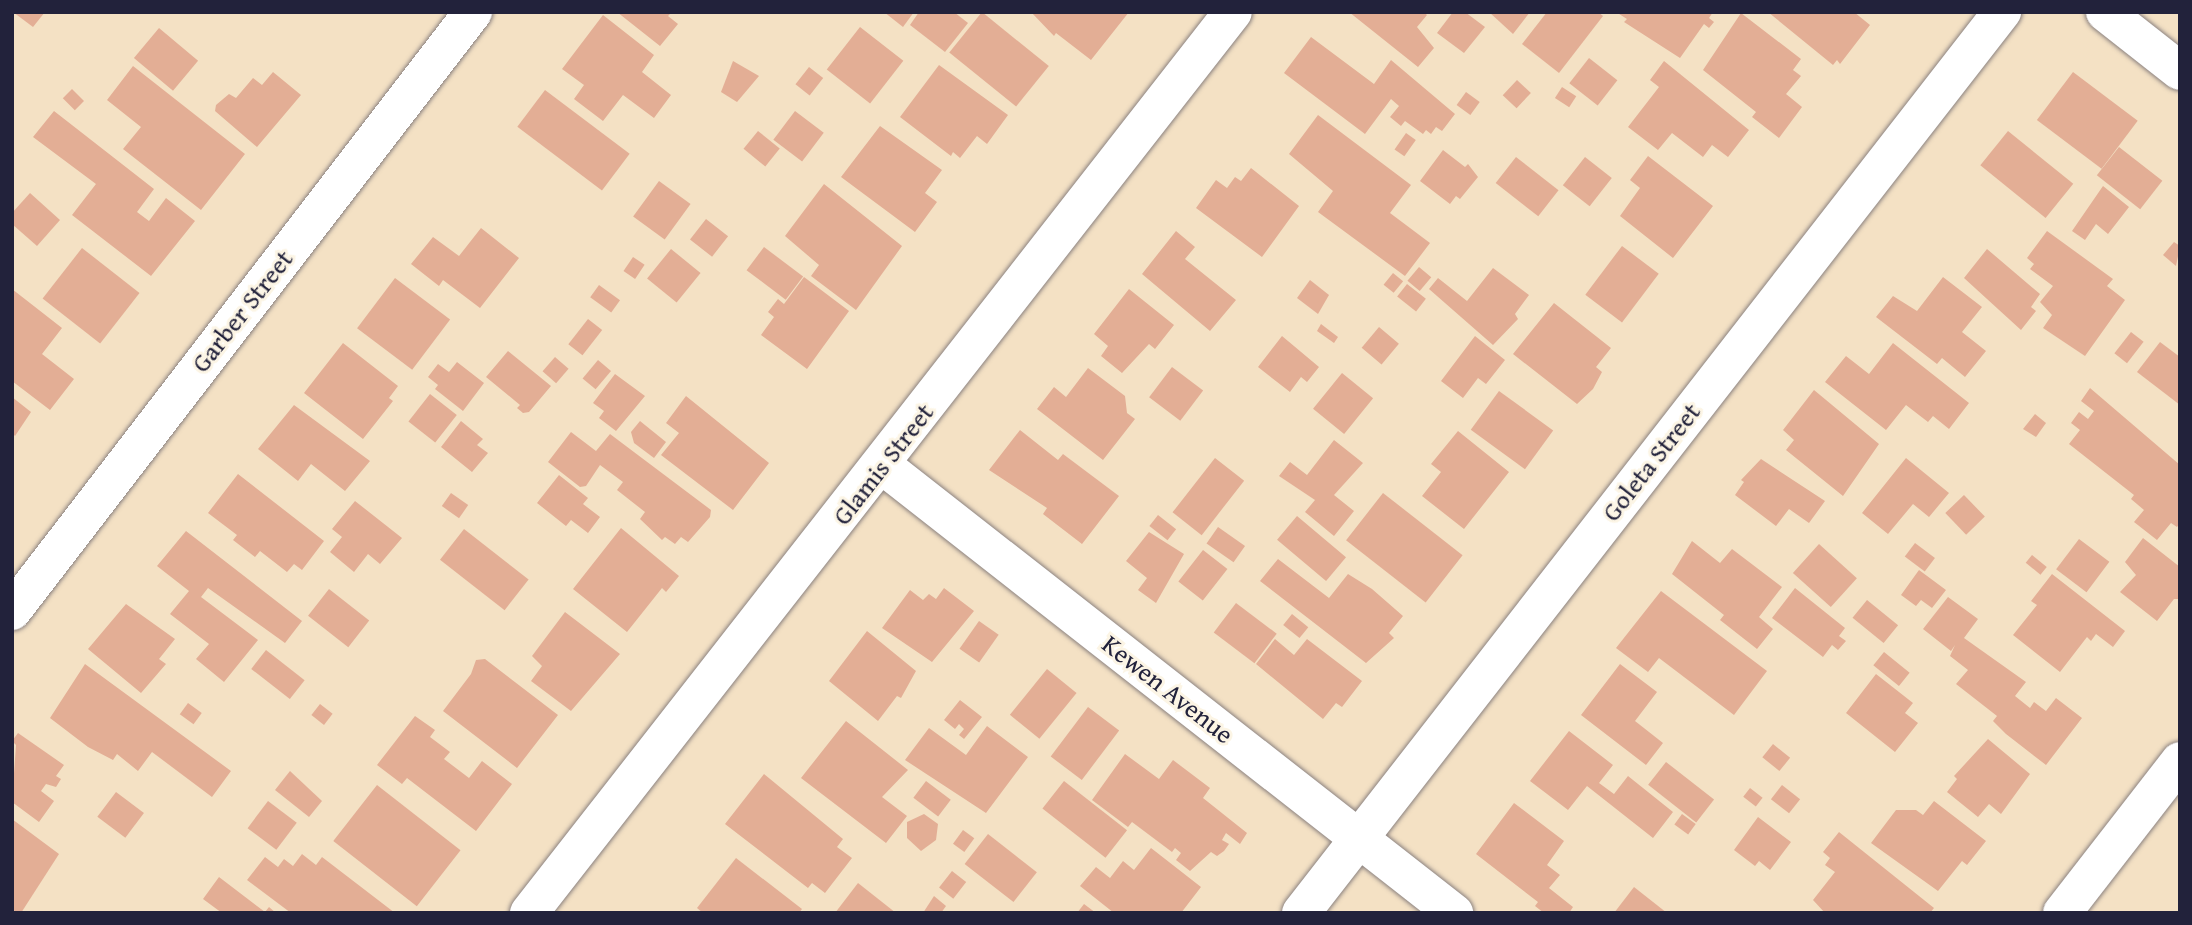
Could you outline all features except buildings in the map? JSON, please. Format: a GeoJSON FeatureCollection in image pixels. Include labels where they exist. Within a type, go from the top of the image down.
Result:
{"type":"FeatureCollection","features":[{"type":"Feature","properties":{"kind":"street","name":"Garber Street"},"geometry":{"type":"LineString","coordinates":[[12,611],[473,12]]}},
{"type":"Feature","properties":{"kind":"street","name":"Glamis Street"},"geometry":{"type":"LineString","coordinates":[[530,913],[1233,12]]}},
{"type":"Feature","properties":{"kind":"street","name":"Goleta Street"},"geometry":{"type":"LineString","coordinates":[[1301,913],[2002,12]]}},
{"type":"Feature","properties":{"kind":"street"},"geometry":{"type":"LineString","coordinates":[[2105,12],[2180,71]]}},
{"type":"Feature","properties":{"kind":"street","name":"Kewen Avenue"},"geometry":{"type":"LineString","coordinates":[[882,465],[1454,913]]}},
{"type":"Feature","properties":{"kind":"street"},"geometry":{"type":"LineString","coordinates":[[2062,913],[2180,761]]}}]}
